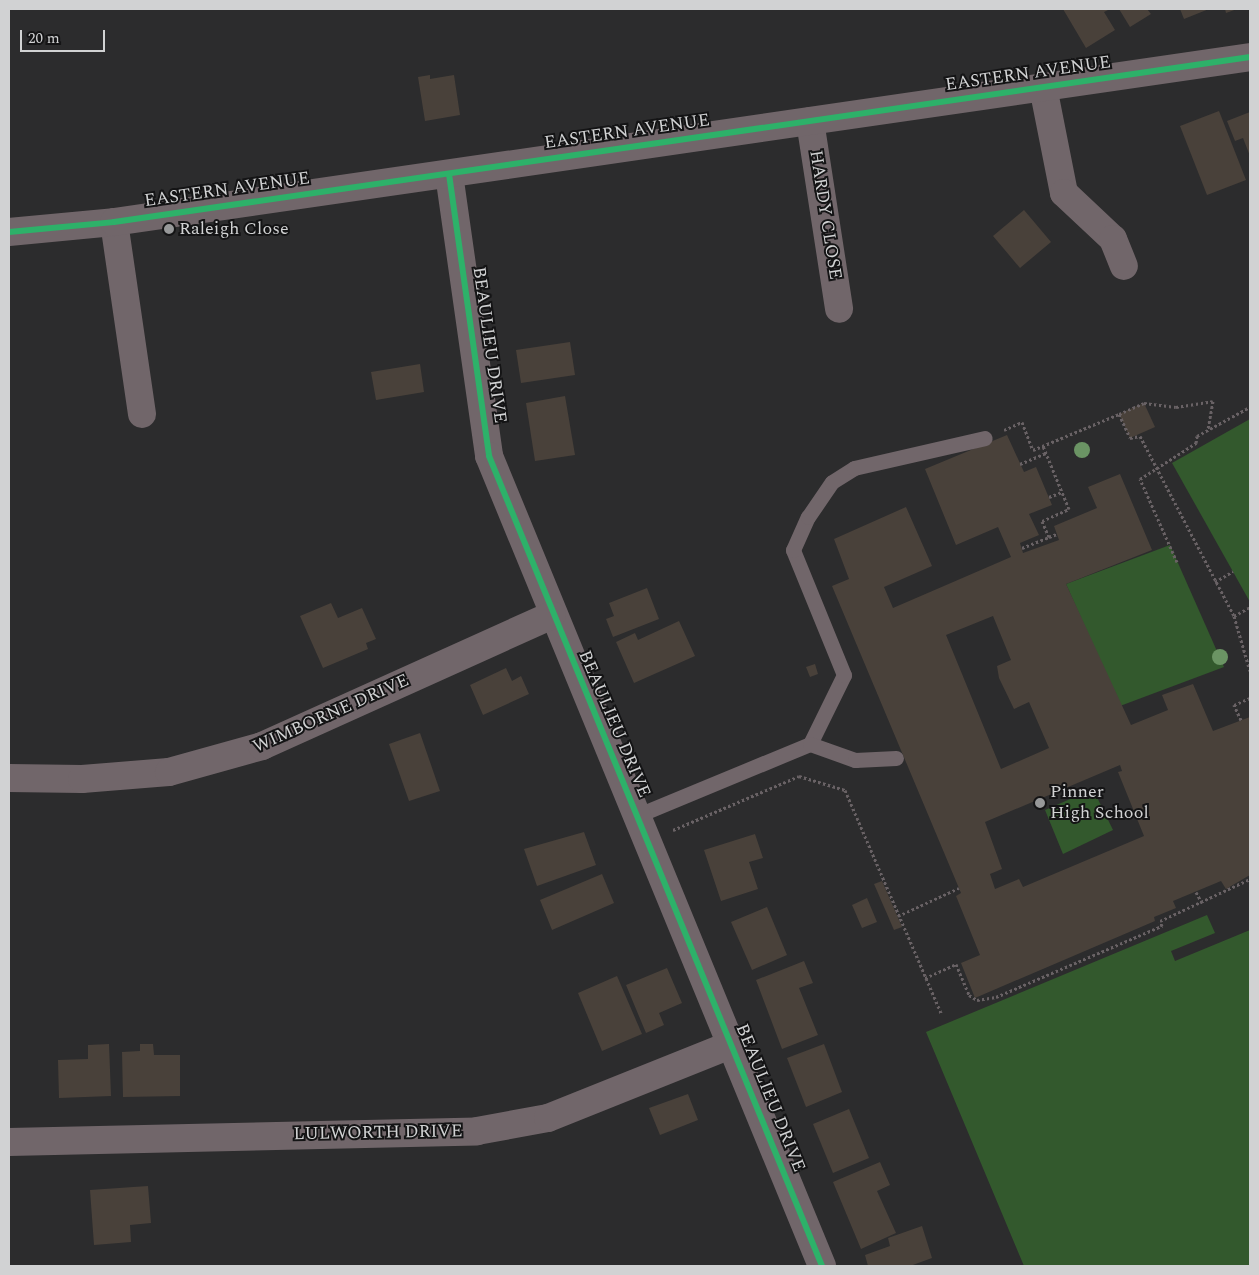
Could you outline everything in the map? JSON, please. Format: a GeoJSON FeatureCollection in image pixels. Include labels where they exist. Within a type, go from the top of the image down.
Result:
{"type":"FeatureCollection","features":[{"type":"Feature","properties":{"kind":"street","name":"EASTERN AVENUE"},"geometry":{"type":"LineString","coordinates":[[9,232],[114,222],[1250,57]]}},
{"type":"Feature","properties":{"kind":"street"},"geometry":{"type":"LineString","coordinates":[[1043,88],[1064,193],[1113,239],[1124,266]]}},
{"type":"Feature","properties":{"kind":"street","name":"HARDY CLOSE"},"geometry":{"type":"LineString","coordinates":[[810,121],[839,309]]}},
{"type":"Feature","properties":{"kind":"street","name":"BEAULIEU DRIVE"},"geometry":{"type":"LineString","coordinates":[[449,174],[489,456],[552,615],[733,1044],[822,1266]]}},
{"type":"Feature","properties":{"kind":"street"},"geometry":{"type":"LineString","coordinates":[[114,222],[142,414]]}},
{"type":"Feature","properties":{"kind":"street","name":"WIMBORNE DRIVE"},"geometry":{"type":"LineString","coordinates":[[9,778],[82,779],[169,772],[262,746],[552,615]]}},
{"type":"Feature","properties":{"kind":"street","name":"LULWORTH DRIVE"},"geometry":{"type":"LineString","coordinates":[[9,1142],[477,1131],[548,1118],[733,1044]]}},
{"type":"Feature","properties":{"kind":"lane"},"geometry":{"type":"LineString","coordinates":[[636,816],[810,744],[844,675],[793,550],[808,517],[832,482],[854,468],[984,438]]}},
{"type":"Feature","properties":{"kind":"lane"},"geometry":{"type":"LineString","coordinates":[[810,744],[855,760],[896,758]]}},
{"type":"Feature","properties":{"kind":"path"},"geometry":{"type":"LineString","coordinates":[[984,438],[1022,422],[1033,450],[1144,403],[1176,407],[1213,401],[1208,430]]}},
{"type":"Feature","properties":{"kind":"path"},"geometry":{"type":"LineString","coordinates":[[1177,562],[1140,479],[1196,443],[1197,436],[1250,407]]}},
{"type":"Feature","properties":{"kind":"path"},"geometry":{"type":"LineString","coordinates":[[1119,414],[1130,438],[1140,436],[1155,468],[1234,616],[1250,671]]}},
{"type":"Feature","properties":{"kind":"path"},"geometry":{"type":"LineString","coordinates":[[1042,446],[1069,509],[1042,521],[1049,537]]}},
{"type":"Feature","properties":{"kind":"path"},"geometry":{"type":"LineString","coordinates":[[1020,464],[1046,453]]}},
{"type":"Feature","properties":{"kind":"path"},"geometry":{"type":"LineString","coordinates":[[1049,497],[1062,492]]}},
{"type":"Feature","properties":{"kind":"path"},"geometry":{"type":"LineString","coordinates":[[1022,548],[1056,534]]}},
{"type":"Feature","properties":{"kind":"path"},"geometry":{"type":"LineString","coordinates":[[1215,582],[1233,571]]}},
{"type":"Feature","properties":{"kind":"path"},"geometry":{"type":"LineString","coordinates":[[1234,616],[1250,607]]}},
{"type":"Feature","properties":{"kind":"path"},"geometry":{"type":"LineString","coordinates":[[1241,720],[1234,704],[1250,698]]}},
{"type":"Feature","properties":{"kind":"path"},"geometry":{"type":"LineString","coordinates":[[647,842],[800,776],[845,790],[941,1013]]}},
{"type":"Feature","properties":{"kind":"path"},"geometry":{"type":"LineString","coordinates":[[925,978],[956,964],[969,995],[977,1000],[996,997],[1162,926],[1160,921],[1231,889],[1241,881],[1250,879]]}},
{"type":"Feature","properties":{"kind":"path"},"geometry":{"type":"LineString","coordinates":[[898,916],[959,888]]}},
{"type":"Feature","properties":{"kind":"path"},"geometry":{"type":"LineString","coordinates":[[1196,892],[1202,903]]}},
{"type":"Feature","properties":{"kind":"green space"},"geometry":{"type":"Polygon","coordinates":[[[1250,419],[1250,602],[1172,463],[1250,419]]]}},
{"type":"Feature","properties":{"kind":"green space"},"geometry":{"type":"Polygon","coordinates":[[[1170,545],[1224,667],[1120,706],[1066,584],[1170,545]]]}},
{"type":"Feature","properties":{"kind":"green space"},"geometry":{"type":"Polygon","coordinates":[[[1093,789],[1113,830],[1063,854],[1045,810],[1093,789]]]}},
{"type":"Feature","properties":{"kind":"green space"},"geometry":{"type":"Polygon","coordinates":[[[1207,915],[1215,933],[1171,951],[1175,961],[1250,930],[1250,1266],[1024,1266],[926,1032],[1207,915]]]}},
{"type":"Feature","properties":{"kind":"building"},"geometry":{"type":"Polygon","coordinates":[[[1063,9],[1110,9],[1104,12],[1115,30],[1086,48],[1063,9]]]}},
{"type":"Feature","properties":{"kind":"building"},"geometry":{"type":"Polygon","coordinates":[[[1119,9],[1147,9],[1151,14],[1130,27],[1119,9]]]}},
{"type":"Feature","properties":{"kind":"building"},"geometry":{"type":"Polygon","coordinates":[[[1180,9],[1209,9],[1184,19],[1180,9]]]}},
{"type":"Feature","properties":{"kind":"building"},"geometry":{"type":"Polygon","coordinates":[[[1225,9],[1237,9],[1226,13],[1225,9]]]}},
{"type":"Feature","properties":{"kind":"building"},"geometry":{"type":"Polygon","coordinates":[[[430,75],[430,79],[454,75],[460,115],[425,121],[418,77],[430,75]]]}},
{"type":"Feature","properties":{"kind":"building"},"geometry":{"type":"Polygon","coordinates":[[[1219,111],[1246,180],[1207,195],[1180,126],[1219,111]]]}},
{"type":"Feature","properties":{"kind":"building"},"geometry":{"type":"Polygon","coordinates":[[[1250,112],[1250,156],[1243,138],[1235,141],[1227,121],[1250,112]]]}},
{"type":"Feature","properties":{"kind":"building"},"geometry":{"type":"Polygon","coordinates":[[[1024,210],[1051,242],[1020,268],[993,236],[1024,210]]]}},
{"type":"Feature","properties":{"kind":"building"},"geometry":{"type":"Polygon","coordinates":[[[570,342],[575,375],[521,383],[516,350],[570,342]]]}},
{"type":"Feature","properties":{"kind":"building"},"geometry":{"type":"Polygon","coordinates":[[[420,364],[424,392],[376,400],[371,372],[420,364]]]}},
{"type":"Feature","properties":{"kind":"building"},"geometry":{"type":"Polygon","coordinates":[[[565,396],[575,455],[535,461],[526,403],[565,396]]]}},
{"type":"Feature","properties":{"kind":"building"},"geometry":{"type":"Polygon","coordinates":[[[1144,403],[1155,427],[1130,438],[1119,414],[1144,403]]]}},
{"type":"Feature","properties":{"kind":"building","name":"Pinner High School"},"geometry":{"type":"Polygon","coordinates":[[[1007,435],[1024,472],[1036,467],[1052,505],[1029,514],[1039,535],[1020,543],[1023,553],[1059,540],[1054,526],[1097,508],[1088,487],[1120,474],[1152,550],[1066,584],[1131,725],[1168,710],[1162,695],[1193,684],[1213,731],[1250,717],[1250,875],[1226,889],[1221,881],[1173,901],[1176,908],[1154,917],[1155,921],[975,998],[961,963],[980,955],[956,896],[961,893],[832,586],[849,579],[834,539],[906,507],[932,566],[884,587],[893,608],[1011,557],[998,527],[956,545],[925,469],[1007,435]],[[993,616],[946,635],[1001,769],[1049,748],[1029,702],[1014,709],[999,678],[997,666],[1011,660],[993,616]],[[1120,765],[985,822],[1002,869],[990,874],[995,889],[1019,879],[1023,887],[1144,836],[1118,772],[1122,771],[1120,765]]]}},
{"type":"Feature","properties":{"kind":"building"},"geometry":{"type":"Polygon","coordinates":[[[647,588],[659,619],[613,637],[606,619],[614,616],[609,603],[647,588]]]}},
{"type":"Feature","properties":{"kind":"building"},"geometry":{"type":"Polygon","coordinates":[[[331,603],[338,618],[362,608],[376,639],[366,643],[368,649],[323,668],[300,616],[331,603]]]}},
{"type":"Feature","properties":{"kind":"building"},"geometry":{"type":"Polygon","coordinates":[[[679,621],[695,656],[634,683],[616,642],[635,633],[638,640],[679,621]]]}},
{"type":"Feature","properties":{"kind":"building"},"geometry":{"type":"Polygon","coordinates":[[[815,664],[818,674],[810,677],[806,667],[815,664]]]}},
{"type":"Feature","properties":{"kind":"building"},"geometry":{"type":"Polygon","coordinates":[[[506,668],[512,681],[521,676],[529,694],[483,715],[470,685],[506,668]]]}},
{"type":"Feature","properties":{"kind":"building"},"geometry":{"type":"Polygon","coordinates":[[[420,733],[440,791],[409,801],[389,744],[420,733]]]}},
{"type":"Feature","properties":{"kind":"building"},"geometry":{"type":"Polygon","coordinates":[[[584,832],[596,865],[537,886],[524,849],[584,832]]]}},
{"type":"Feature","properties":{"kind":"building"},"geometry":{"type":"Polygon","coordinates":[[[755,834],[763,858],[749,862],[758,889],[721,901],[704,850],[755,834]]]}},
{"type":"Feature","properties":{"kind":"building"},"geometry":{"type":"Polygon","coordinates":[[[602,874],[614,903],[552,930],[540,900],[602,874]]]}},
{"type":"Feature","properties":{"kind":"building"},"geometry":{"type":"Polygon","coordinates":[[[882,881],[902,927],[894,930],[874,884],[882,881]]]}},
{"type":"Feature","properties":{"kind":"building"},"geometry":{"type":"Polygon","coordinates":[[[867,898],[877,922],[862,928],[852,905],[867,898]]]}},
{"type":"Feature","properties":{"kind":"building"},"geometry":{"type":"Polygon","coordinates":[[[767,907],[787,955],[752,970],[731,922],[767,907]]]}},
{"type":"Feature","properties":{"kind":"building"},"geometry":{"type":"Polygon","coordinates":[[[804,961],[813,983],[799,988],[818,1035],[782,1049],[756,980],[804,961]]]}},
{"type":"Feature","properties":{"kind":"building"},"geometry":{"type":"Polygon","coordinates":[[[667,968],[682,1003],[659,1013],[664,1025],[646,1033],[626,985],[667,968]]]}},
{"type":"Feature","properties":{"kind":"building"},"geometry":{"type":"Polygon","coordinates":[[[617,976],[642,1034],[602,1051],[578,993],[617,976]]]}},
{"type":"Feature","properties":{"kind":"building"},"geometry":{"type":"Polygon","coordinates":[[[109,1044],[111,1096],[59,1098],[58,1060],[88,1059],[88,1045],[109,1044]]]}},
{"type":"Feature","properties":{"kind":"building"},"geometry":{"type":"Polygon","coordinates":[[[140,1044],[153,1044],[154,1055],[180,1055],[180,1096],[123,1097],[122,1052],[140,1051],[140,1044]]]}},
{"type":"Feature","properties":{"kind":"building"},"geometry":{"type":"Polygon","coordinates":[[[824,1044],[842,1092],[806,1107],[787,1058],[824,1044]]]}},
{"type":"Feature","properties":{"kind":"building"},"geometry":{"type":"Polygon","coordinates":[[[688,1094],[698,1120],[660,1135],[649,1108],[688,1094]]]}},
{"type":"Feature","properties":{"kind":"building"},"geometry":{"type":"Polygon","coordinates":[[[849,1109],[869,1158],[833,1173],[813,1124],[849,1109]]]}},
{"type":"Feature","properties":{"kind":"building"},"geometry":{"type":"Polygon","coordinates":[[[880,1162],[890,1185],[877,1191],[896,1233],[861,1249],[833,1182],[880,1162]]]}},
{"type":"Feature","properties":{"kind":"building"},"geometry":{"type":"Polygon","coordinates":[[[148,1186],[151,1223],[130,1225],[131,1242],[94,1245],[90,1190],[148,1186]]]}},
{"type":"Feature","properties":{"kind":"building"},"geometry":{"type":"Polygon","coordinates":[[[922,1226],[932,1258],[910,1266],[868,1266],[865,1255],[890,1246],[888,1238],[922,1226]]]}},
{"type":"Feature","properties":{"kind":"cycle path"},"geometry":{"type":"LineString","coordinates":[[9,232],[114,222],[1250,57]]}},
{"type":"Feature","properties":{"kind":"cycle path"},"geometry":{"type":"LineString","coordinates":[[449,174],[489,456],[822,1266]]}},
{"type":"Feature","properties":{"kind":"place","name":"Raleigh Close"},"geometry":{"type":"Point","coordinates":[169,229]}},
{"type":"Feature","properties":{"kind":"place","name":"Pinner High School"},"geometry":{"type":"Point","coordinates":[1040,803]}}]}
